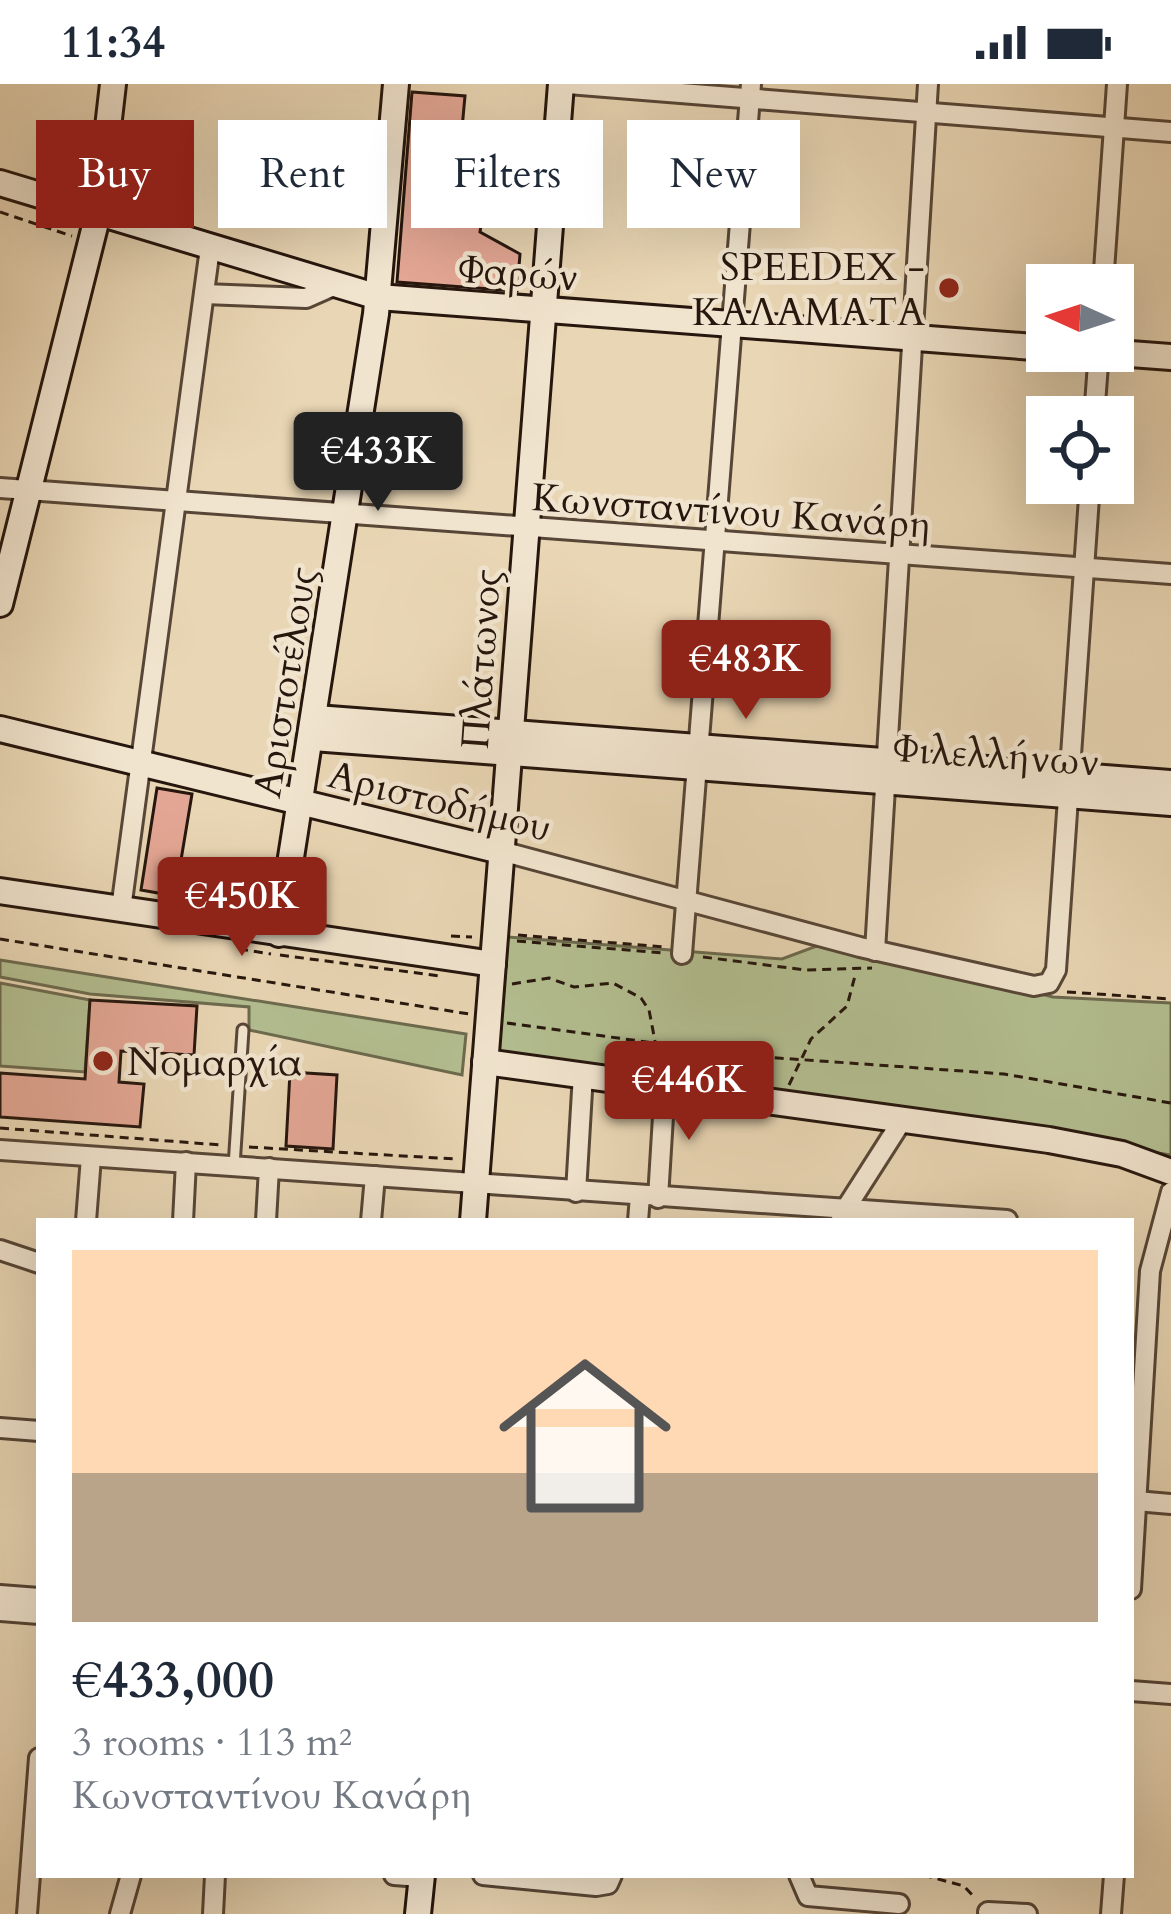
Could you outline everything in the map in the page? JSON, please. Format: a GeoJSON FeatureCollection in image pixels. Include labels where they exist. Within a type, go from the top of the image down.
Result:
{"type":"FeatureCollection","features":[{"type":"Feature","properties":{"kind":"street"},"geometry":{"type":"LineString","coordinates":[[109,120],[113,84]]}},
{"type":"Feature","properties":{"kind":"street","name":"Αριστοτέλους"},"geometry":{"type":"LineString","coordinates":[[279,934],[315,728],[378,297],[396,84]]}},
{"type":"Feature","properties":{"kind":"street"},"geometry":{"type":"LineString","coordinates":[[565,84],[751,90],[926,112],[1171,132]]}},
{"type":"Feature","properties":{"kind":"street","name":"Πλάτωνος"},"geometry":{"type":"LineString","coordinates":[[472,1218],[565,84]]}},
{"type":"Feature","properties":{"kind":"street"},"geometry":{"type":"LineString","coordinates":[[870,955],[928,84]]}},
{"type":"Feature","properties":{"kind":"street"},"geometry":{"type":"LineString","coordinates":[[1104,264],[1117,84]]}},
{"type":"Feature","properties":{"kind":"street"},"geometry":{"type":"LineString","coordinates":[[676,951],[686,901],[699,758],[751,90]]}},
{"type":"Feature","properties":{"kind":"street","name":"Φαρών"},"geometry":{"type":"LineString","coordinates":[[0,183],[36,194]]}},
{"type":"Feature","properties":{"kind":"street"},"geometry":{"type":"LineString","coordinates":[[0,604],[94,228]]}},
{"type":"Feature","properties":{"kind":"street","name":"Φαρών"},"geometry":{"type":"LineString","coordinates":[[144,228],[331,287],[378,297],[1026,345]]}},
{"type":"Feature","properties":{"kind":"street"},"geometry":{"type":"LineString","coordinates":[[121,909],[210,248]]}},
{"type":"Feature","properties":{"kind":"street"},"geometry":{"type":"LineString","coordinates":[[205,294],[306,298],[331,287]]}},
{"type":"Feature","properties":{"kind":"street"},"geometry":{"type":"LineString","coordinates":[[1134,354],[1171,357]]}},
{"type":"Feature","properties":{"kind":"street","name":"Κωνσταντίνου Κανάρη"},"geometry":{"type":"LineString","coordinates":[[0,488],[1171,574]]}},
{"type":"Feature","properties":{"kind":"street"},"geometry":{"type":"LineString","coordinates":[[1046,985],[1056,970],[1089,504]]}},
{"type":"Feature","properties":{"kind":"street","name":"Φιλελλήνων"},"geometry":{"type":"LineString","coordinates":[[315,728],[1069,786],[1171,803]]}},
{"type":"Feature","properties":{"kind":"street","name":"Αριστοδήμου"},"geometry":{"type":"LineString","coordinates":[[0,729],[501,851],[870,955],[1046,985]]}},
{"type":"Feature","properties":{"kind":"street","name":"Φιλελλήνων"},"geometry":{"type":"LineString","coordinates":[[1069,786],[1171,782]]}},
{"type":"Feature","properties":{"kind":"street"},"geometry":{"type":"LineString","coordinates":[[0,891],[444,958],[496,955]]}},
{"type":"Feature","properties":{"kind":"street"},"geometry":{"type":"LineString","coordinates":[[485,1062],[1108,1150],[1171,1172]]}},
{"type":"Feature","properties":{"kind":"street"},"geometry":{"type":"LineString","coordinates":[[576,1192],[583,1074]]}},
{"type":"Feature","properties":{"kind":"street"},"geometry":{"type":"LineString","coordinates":[[639,1218],[649,1197],[665,1084]]}},
{"type":"Feature","properties":{"kind":"street"},"geometry":{"type":"LineString","coordinates":[[842,1215],[903,1119]]}},
{"type":"Feature","properties":{"kind":"street"},"geometry":{"type":"LineString","coordinates":[[0,1150],[842,1215],[940,1218]]}},
{"type":"Feature","properties":{"kind":"street"},"geometry":{"type":"LineString","coordinates":[[86,1218],[91,1157]]}},
{"type":"Feature","properties":{"kind":"street"},"geometry":{"type":"LineString","coordinates":[[183,1218],[186,1162]]}},
{"type":"Feature","properties":{"kind":"street"},"geometry":{"type":"LineString","coordinates":[[266,1218],[269,1168]]}},
{"type":"Feature","properties":{"kind":"street"},"geometry":{"type":"LineString","coordinates":[[371,1218],[375,1176]]}},
{"type":"Feature","properties":{"kind":"street"},"geometry":{"type":"LineString","coordinates":[[1134,1536],[1150,1271],[1171,1192]]}},
{"type":"Feature","properties":{"kind":"street"},"geometry":{"type":"LineString","coordinates":[[0,1250],[36,1262]]}},
{"type":"Feature","properties":{"kind":"street"},"geometry":{"type":"LineString","coordinates":[[0,1428],[36,1431]]}},
{"type":"Feature","properties":{"kind":"street"},"geometry":{"type":"LineString","coordinates":[[1136,1501],[1171,1504]]}},
{"type":"Feature","properties":{"kind":"street"},"geometry":{"type":"LineString","coordinates":[[0,1595],[36,1598]]}},
{"type":"Feature","properties":{"kind":"street"},"geometry":{"type":"LineString","coordinates":[[0,1611],[36,1614]]}},
{"type":"Feature","properties":{"kind":"street"},"geometry":{"type":"LineString","coordinates":[[1134,1691],[1171,1694]]}},
{"type":"Feature","properties":{"kind":"street"},"geometry":{"type":"LineString","coordinates":[[27,1914],[36,1844]]}},
{"type":"Feature","properties":{"kind":"street"},"geometry":{"type":"LineString","coordinates":[[120,1914],[130,1878]]}},
{"type":"Feature","properties":{"kind":"street"},"geometry":{"type":"LineString","coordinates":[[213,1914],[215,1878]]}},
{"type":"Feature","properties":{"kind":"street"},"geometry":{"type":"LineString","coordinates":[[418,1914],[422,1878]]}},
{"type":"Feature","properties":{"kind":"street"},"geometry":{"type":"LineString","coordinates":[[514,1878],[596,1886],[608,1884],[611,1878]]}},
{"type":"Feature","properties":{"kind":"street"},"geometry":{"type":"LineString","coordinates":[[800,1878],[808,1896],[899,1904]]}},
{"type":"Feature","properties":{"kind":"street"},"geometry":{"type":"LineString","coordinates":[[1112,1914],[1114,1878]]}},
{"type":"Feature","properties":{"kind":"street"},"geometry":{"type":"LineString","coordinates":[[988,1912],[1027,1914]]}},
{"type":"Feature","properties":{"kind":"lane"},"geometry":{"type":"LineString","coordinates":[[234,1166],[244,1030]]}},
{"type":"Feature","properties":{"kind":"path"},"geometry":{"type":"LineString","coordinates":[[0,212],[77,238]]}},
{"type":"Feature","properties":{"kind":"path"},"geometry":{"type":"LineString","coordinates":[[230,947],[440,979],[447,935],[574,987],[613,982],[640,998],[649,1010],[654,1043]]}},
{"type":"Feature","properties":{"kind":"path"},"geometry":{"type":"LineString","coordinates":[[0,939],[491,1021],[798,1060],[1004,1074],[1171,1103]]}},
{"type":"Feature","properties":{"kind":"path"},"geometry":{"type":"LineString","coordinates":[[496,955],[676,951],[806,970],[857,970]]}},
{"type":"Feature","properties":{"kind":"path"},"geometry":{"type":"LineString","coordinates":[[496,955],[676,951]]}},
{"type":"Feature","properties":{"kind":"path"},"geometry":{"type":"LineString","coordinates":[[784,1102],[798,1060],[816,1034],[847,1006],[857,970],[870,955]]}},
{"type":"Feature","properties":{"kind":"path"},"geometry":{"type":"LineString","coordinates":[[1046,985],[1068,992],[1171,999]]}},
{"type":"Feature","properties":{"kind":"path"},"geometry":{"type":"LineString","coordinates":[[934,1878],[964,1886],[988,1912]]}},
{"type":"Feature","properties":{"kind":"green space"},"geometry":{"type":"Polygon","coordinates":[[[508,937],[782,959],[830,941],[1053,997],[1171,1003],[1171,1155],[499,1051],[508,937]]]}},
{"type":"Feature","properties":{"kind":"green space"},"geometry":{"type":"Polygon","coordinates":[[[0,960],[466,1034],[462,1075],[249,1030],[249,1007],[90,994],[0,977],[0,960]]]}},
{"type":"Feature","properties":{"kind":"green space"},"geometry":{"type":"Polygon","coordinates":[[[0,983],[90,1000],[85,1072],[0,1066],[0,983]]]}},
{"type":"Feature","properties":{"kind":"building"},"geometry":{"type":"Polygon","coordinates":[[[412,92],[465,96],[463,120],[411,120],[411,228],[481,228],[480,232],[520,254],[517,291],[397,282],[412,92]]]}},
{"type":"Feature","properties":{"kind":"building"},"geometry":{"type":"Polygon","coordinates":[[[157,788],[192,794],[175,896],[141,890],[157,788]]]}},
{"type":"Feature","properties":{"kind":"building","name":"Νομαρχία"},"geometry":{"type":"Polygon","coordinates":[[[90,1000],[197,1006],[194,1055],[121,1051],[119,1082],[144,1084],[140,1127],[0,1117],[0,1073],[85,1079],[90,1000]]]}},
{"type":"Feature","properties":{"kind":"building"},"geometry":{"type":"Polygon","coordinates":[[[290,1072],[337,1075],[333,1149],[286,1146],[290,1072]]]}},
{"type":"Feature","properties":{"kind":"place","name":"SPEEDEX - ΚΑΛΑΜΑΤΑ"},"geometry":{"type":"Point","coordinates":[949,288]}},
{"type":"Feature","properties":{"kind":"place","name":"Νομαρχία"},"geometry":{"type":"Point","coordinates":[103,1061]}}]}
